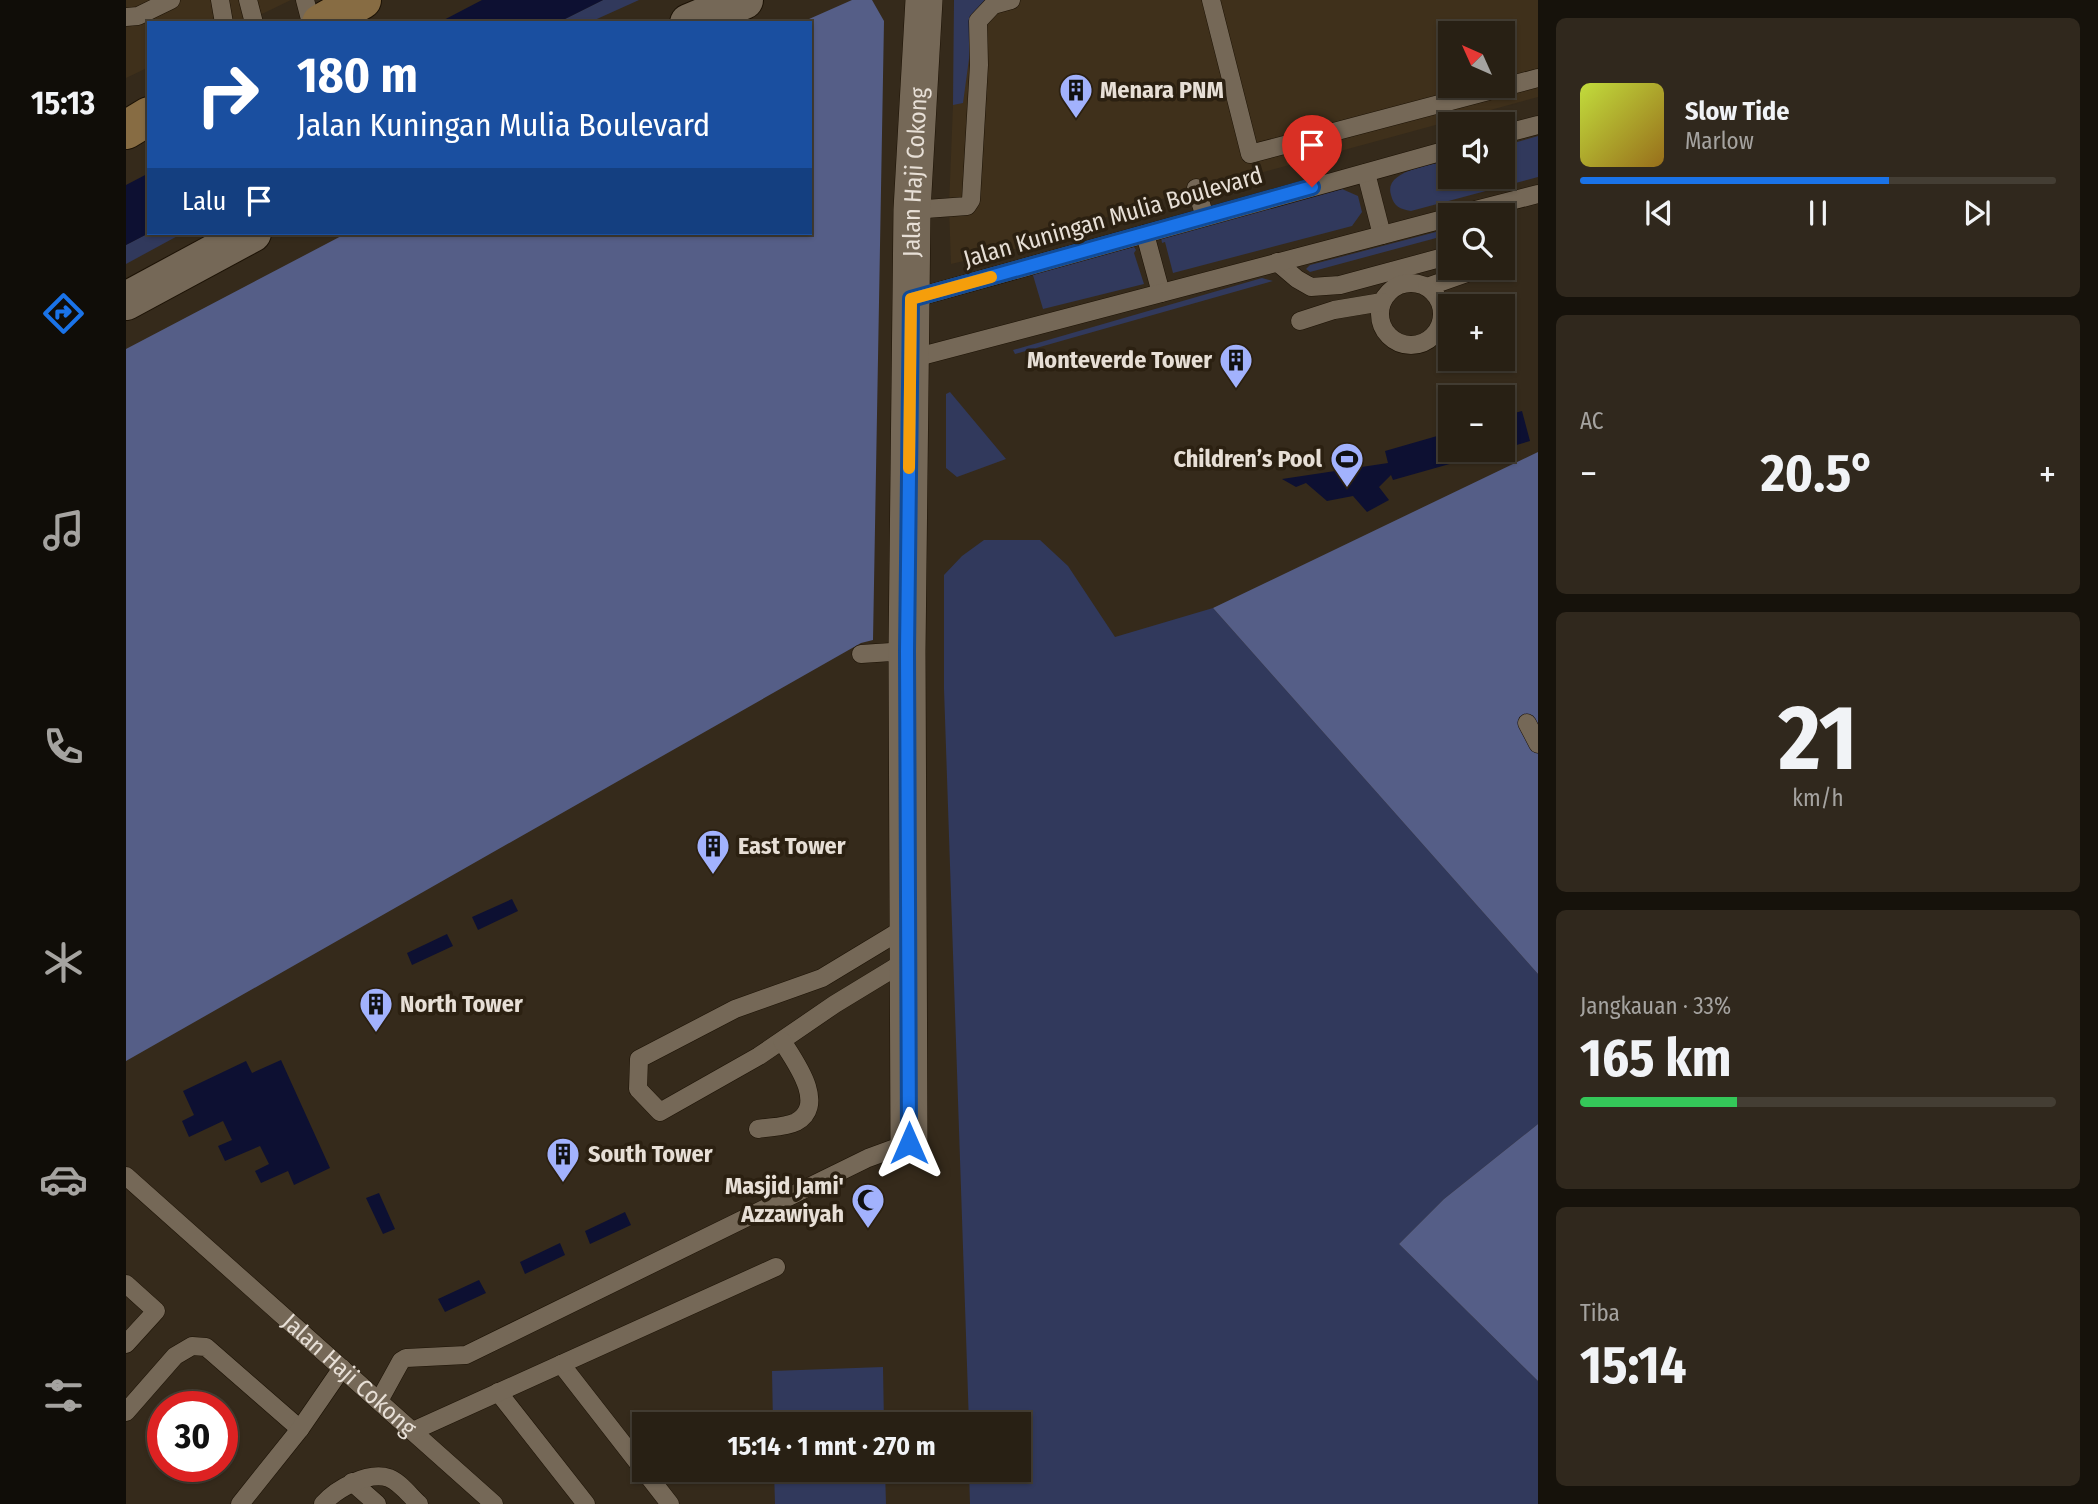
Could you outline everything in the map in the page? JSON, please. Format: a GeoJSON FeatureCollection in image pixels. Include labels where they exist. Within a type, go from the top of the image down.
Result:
{"type":"FeatureCollection","features":[{"type":"Feature","properties":{"kind":"main road"},"geometry":{"type":"LineString","coordinates":[[325,21],[362,0]]}},
{"type":"Feature","properties":{"kind":"main road"},"geometry":{"type":"LineString","coordinates":[[126,130],[147,117]]}},
{"type":"Feature","properties":{"kind":"street"},"geometry":{"type":"LineString","coordinates":[[695,21],[744,0]]}},
{"type":"Feature","properties":{"kind":"street","name":"Jalan Haji Cokong"},"geometry":{"type":"LineString","coordinates":[[909,1143],[907,651],[910,359],[912,210],[924,0]]}},
{"type":"Feature","properties":{"kind":"street"},"geometry":{"type":"LineString","coordinates":[[126,301],[248,235]]}},
{"type":"Feature","properties":{"kind":"lane"},"geometry":{"type":"LineString","coordinates":[[126,17],[138,16],[171,0]]}},
{"type":"Feature","properties":{"kind":"lane"},"geometry":{"type":"LineString","coordinates":[[220,0],[224,21]]}},
{"type":"Feature","properties":{"kind":"lane"},"geometry":{"type":"LineString","coordinates":[[248,0],[253,21]]}},
{"type":"Feature","properties":{"kind":"lane"},"geometry":{"type":"LineString","coordinates":[[305,0],[310,21]]}},
{"type":"Feature","properties":{"kind":"lane"},"geometry":{"type":"LineString","coordinates":[[912,210],[967,206],[971,200],[979,65],[978,21],[993,5],[1011,0]]}},
{"type":"Feature","properties":{"kind":"lane"},"geometry":{"type":"LineString","coordinates":[[1211,0],[1250,154],[1538,78]]}},
{"type":"Feature","properties":{"kind":"lane"},"geometry":{"type":"LineString","coordinates":[[1515,131],[1538,125]]}},
{"type":"Feature","properties":{"kind":"lane","name":"Jalan Kuningan Mulia Boulevard"},"geometry":{"type":"LineString","coordinates":[[911,299],[1438,153]]}},
{"type":"Feature","properties":{"kind":"lane"},"geometry":{"type":"LineString","coordinates":[[1366,173],[1382,235]]}},
{"type":"Feature","properties":{"kind":"lane"},"geometry":{"type":"LineString","coordinates":[[1196,188],[1205,217]]}},
{"type":"Feature","properties":{"kind":"lane"},"geometry":{"type":"LineString","coordinates":[[1515,204],[1538,194]]}},
{"type":"Feature","properties":{"kind":"lane"},"geometry":{"type":"LineString","coordinates":[[910,359],[1438,220]]}},
{"type":"Feature","properties":{"kind":"lane"},"geometry":{"type":"LineString","coordinates":[[1145,234],[1161,293]]}},
{"type":"Feature","properties":{"kind":"lane"},"geometry":{"type":"LineString","coordinates":[[1277,262],[1311,287],[1340,285],[1438,259]]}},
{"type":"Feature","properties":{"kind":"lane"},"geometry":{"type":"LineString","coordinates":[[1374,276],[1401,285],[1417,284],[1427,287],[1435,294],[1442,313],[1441,323],[1437,332],[1421,344],[1400,344],[1392,339],[1381,322],[1382,302],[1388,293],[1401,285],[1420,264]]}},
{"type":"Feature","properties":{"kind":"lane"},"geometry":{"type":"LineString","coordinates":[[1427,287],[1447,280]]}},
{"type":"Feature","properties":{"kind":"lane"},"geometry":{"type":"LineString","coordinates":[[1300,321],[1334,310],[1382,302]]}},
{"type":"Feature","properties":{"kind":"lane"},"geometry":{"type":"LineString","coordinates":[[861,654],[907,651]]}},
{"type":"Feature","properties":{"kind":"lane"},"geometry":{"type":"LineString","coordinates":[[1527,723],[1538,744]]}},
{"type":"Feature","properties":{"kind":"lane"},"geometry":{"type":"LineString","coordinates":[[908,942],[835,1004],[782,1041],[660,1112],[638,1089],[639,1059],[735,1009],[822,978],[908,942]]}},
{"type":"Feature","properties":{"kind":"lane"},"geometry":{"type":"LineString","coordinates":[[758,1129],[795,1123],[803,1116],[810,1101],[799,1069],[782,1041]]}},
{"type":"Feature","properties":{"kind":"lane"},"geometry":{"type":"LineString","coordinates":[[379,1401],[398,1364],[406,1358],[466,1355],[868,1158],[909,1143]]}},
{"type":"Feature","properties":{"kind":"lane","name":"Jalan Haji Cokong"},"geometry":{"type":"LineString","coordinates":[[126,1176],[413,1431],[776,1267]]}},
{"type":"Feature","properties":{"kind":"lane"},"geometry":{"type":"LineString","coordinates":[[126,1284],[156,1311],[126,1344]]}},
{"type":"Feature","properties":{"kind":"lane"},"geometry":{"type":"LineString","coordinates":[[126,1412],[175,1356],[192,1346],[206,1347],[300,1429]]}},
{"type":"Feature","properties":{"kind":"lane"},"geometry":{"type":"LineString","coordinates":[[561,1364],[670,1504]]}},
{"type":"Feature","properties":{"kind":"lane"},"geometry":{"type":"LineString","coordinates":[[240,1504],[300,1429],[342,1368]]}},
{"type":"Feature","properties":{"kind":"lane"},"geometry":{"type":"LineString","coordinates":[[498,1392],[586,1504]]}},
{"type":"Feature","properties":{"kind":"lane"},"geometry":{"type":"LineString","coordinates":[[413,1431],[494,1504]]}},
{"type":"Feature","properties":{"kind":"lane"},"geometry":{"type":"LineString","coordinates":[[323,1504],[352,1482],[376,1478],[389,1479],[419,1504]]}},
{"type":"Feature","properties":{"kind":"lane"},"geometry":{"type":"LineString","coordinates":[[352,1482],[377,1504]]}},
{"type":"Feature","properties":{"kind":"shaded area"},"geometry":{"type":"Polygon","coordinates":[[[126,0],[291,0],[247,21],[147,21],[147,68],[126,78],[126,0]]]}},
{"type":"Feature","properties":{"kind":"shaded area"},"geometry":{"type":"Polygon","coordinates":[[[482,0],[603,0],[561,21],[442,21],[482,0]]]}},
{"type":"Feature","properties":{"kind":"shaded area"},"geometry":{"type":"Polygon","coordinates":[[[603,0],[639,0],[592,21],[561,21],[603,0]]]}},
{"type":"Feature","properties":{"kind":"shaded area"},"geometry":{"type":"Polygon","coordinates":[[[852,0],[872,0],[884,21],[873,640],[861,643],[126,1061],[126,349],[343,235],[812,235],[812,21],[805,21],[852,0]]]}},
{"type":"Feature","properties":{"kind":"shaded area"},"geometry":{"type":"Polygon","coordinates":[[[954,0],[1538,0],[1538,97],[1483,112],[1438,112],[1438,124],[1196,188],[1027,243],[1019,248],[951,264],[949,207],[954,0]]]}},
{"type":"Feature","properties":{"kind":"shaded area"},"geometry":{"type":"Polygon","coordinates":[[[954,0],[992,0],[975,15],[963,103],[953,105],[954,0]]]}},
{"type":"Feature","properties":{"kind":"shaded area"},"geometry":{"type":"Polygon","coordinates":[[[1538,136],[1538,177],[1515,183],[1515,143],[1538,136]]]}},
{"type":"Feature","properties":{"kind":"shaded area"},"geometry":{"type":"Polygon","coordinates":[[[1438,163],[1438,189],[1493,189],[1411,211],[1398,207],[1391,195],[1394,180],[1422,167],[1438,163]]]}},
{"type":"Feature","properties":{"kind":"shaded area"},"geometry":{"type":"Polygon","coordinates":[[[147,174],[147,234],[126,245],[126,185],[147,174]]]}},
{"type":"Feature","properties":{"kind":"shaded area"},"geometry":{"type":"Polygon","coordinates":[[[1342,189],[1358,196],[1362,212],[1352,226],[1173,273],[1165,242],[1162,243],[1161,237],[1342,189]]]}},
{"type":"Feature","properties":{"kind":"shaded area"},"geometry":{"type":"Polygon","coordinates":[[[1438,231],[1438,238],[1310,272],[1306,269],[1310,265],[1438,231]]]}},
{"type":"Feature","properties":{"kind":"shaded area"},"geometry":{"type":"Polygon","coordinates":[[[147,234],[179,235],[126,264],[126,245],[147,234]]]}},
{"type":"Feature","properties":{"kind":"shaded area"},"geometry":{"type":"Polygon","coordinates":[[[1134,247],[1144,284],[1043,309],[1032,272],[1134,247]]]}},
{"type":"Feature","properties":{"kind":"shaded area"},"geometry":{"type":"Polygon","coordinates":[[[1262,278],[1273,281],[1015,354],[1013,350],[1262,278]]]}},
{"type":"Feature","properties":{"kind":"shaded area"},"geometry":{"type":"Polygon","coordinates":[[[950,392],[1006,459],[957,477],[946,468],[946,394],[950,392]]]}},
{"type":"Feature","properties":{"kind":"shaded area"},"geometry":{"type":"Polygon","coordinates":[[[1522,411],[1530,441],[1515,445],[1515,413],[1522,411]]]}},
{"type":"Feature","properties":{"kind":"shaded area","name":"Children’s Pool"},"geometry":{"type":"Polygon","coordinates":[[[1438,436],[1438,462],[1457,462],[1393,480],[1391,475],[1379,487],[1389,500],[1367,512],[1353,496],[1327,501],[1306,483],[1296,487],[1282,479],[1388,463],[1385,451],[1438,436]]]}},
{"type":"Feature","properties":{"kind":"shaded area"},"geometry":{"type":"Polygon","coordinates":[[[1538,452],[1538,974],[1213,608],[1538,452]]]}},
{"type":"Feature","properties":{"kind":"shaded area"},"geometry":{"type":"Polygon","coordinates":[[[984,540],[1040,540],[1068,566],[1115,637],[1213,608],[1538,974],[1538,1124],[1444,1199],[1399,1244],[1538,1381],[1538,1504],[970,1504],[969,1482],[1031,1482],[1031,1412],[969,1412],[944,689],[944,575],[962,556],[984,540]]]}},
{"type":"Feature","properties":{"kind":"shaded area"},"geometry":{"type":"Polygon","coordinates":[[[512,899],[518,911],[478,930],[472,917],[512,899]]]}},
{"type":"Feature","properties":{"kind":"shaded area"},"geometry":{"type":"Polygon","coordinates":[[[447,934],[453,946],[412,965],[407,953],[447,934]]]}},
{"type":"Feature","properties":{"kind":"shaded area"},"geometry":{"type":"Polygon","coordinates":[[[281,1060],[330,1168],[294,1185],[288,1171],[261,1183],[255,1171],[269,1164],[260,1146],[225,1161],[218,1146],[232,1140],[223,1121],[189,1137],[182,1121],[194,1115],[183,1091],[246,1061],[252,1073],[281,1060]]]}},
{"type":"Feature","properties":{"kind":"shaded area"},"geometry":{"type":"Polygon","coordinates":[[[1538,1124],[1538,1381],[1399,1244],[1444,1199],[1538,1124]]]}},
{"type":"Feature","properties":{"kind":"shaded area"},"geometry":{"type":"Polygon","coordinates":[[[379,1193],[395,1229],[383,1234],[366,1198],[379,1193]]]}},
{"type":"Feature","properties":{"kind":"shaded area"},"geometry":{"type":"Polygon","coordinates":[[[625,1212],[631,1225],[590,1244],[585,1231],[625,1212]]]}},
{"type":"Feature","properties":{"kind":"shaded area"},"geometry":{"type":"Polygon","coordinates":[[[560,1243],[565,1255],[525,1274],[520,1262],[560,1243]]]}},
{"type":"Feature","properties":{"kind":"shaded area"},"geometry":{"type":"Polygon","coordinates":[[[479,1280],[486,1293],[445,1312],[438,1299],[479,1280]]]}},
{"type":"Feature","properties":{"kind":"shaded area"},"geometry":{"type":"Polygon","coordinates":[[[883,1367],[884,1412],[773,1412],[772,1371],[883,1367]]]}},
{"type":"Feature","properties":{"kind":"shaded area"},"geometry":{"type":"Polygon","coordinates":[[[774,1482],[885,1482],[886,1504],[775,1504],[774,1482]]]}},
{"type":"Feature","properties":{"kind":"slow traffic"},"geometry":{"type":"LineString","coordinates":[[909,468],[911,299],[991,277]]}},
{"type":"Feature","properties":{"kind":"place","name":"Menara PNM"},"geometry":{"type":"Point","coordinates":[1076,120]}},
{"type":"Feature","properties":{"kind":"place","name":"Monteverde Tower"},"geometry":{"type":"Point","coordinates":[1236,390]}},
{"type":"Feature","properties":{"kind":"place","name":"Children’s Pool"},"geometry":{"type":"Point","coordinates":[1347,489]}},
{"type":"Feature","properties":{"kind":"place","name":"East Tower"},"geometry":{"type":"Point","coordinates":[713,876]}},
{"type":"Feature","properties":{"kind":"place","name":"North Tower"},"geometry":{"type":"Point","coordinates":[376,1034]}},
{"type":"Feature","properties":{"kind":"place","name":"South Tower"},"geometry":{"type":"Point","coordinates":[563,1184]}},
{"type":"Feature","properties":{"kind":"place","name":"Masjid Jami' Azzawiyah"},"geometry":{"type":"Point","coordinates":[868,1230]}},
{"type":"Feature","properties":{"kind":"route"},"geometry":{"type":"LineString","coordinates":[[909,1143],[907,651],[911,299],[1312,187]]}}]}
